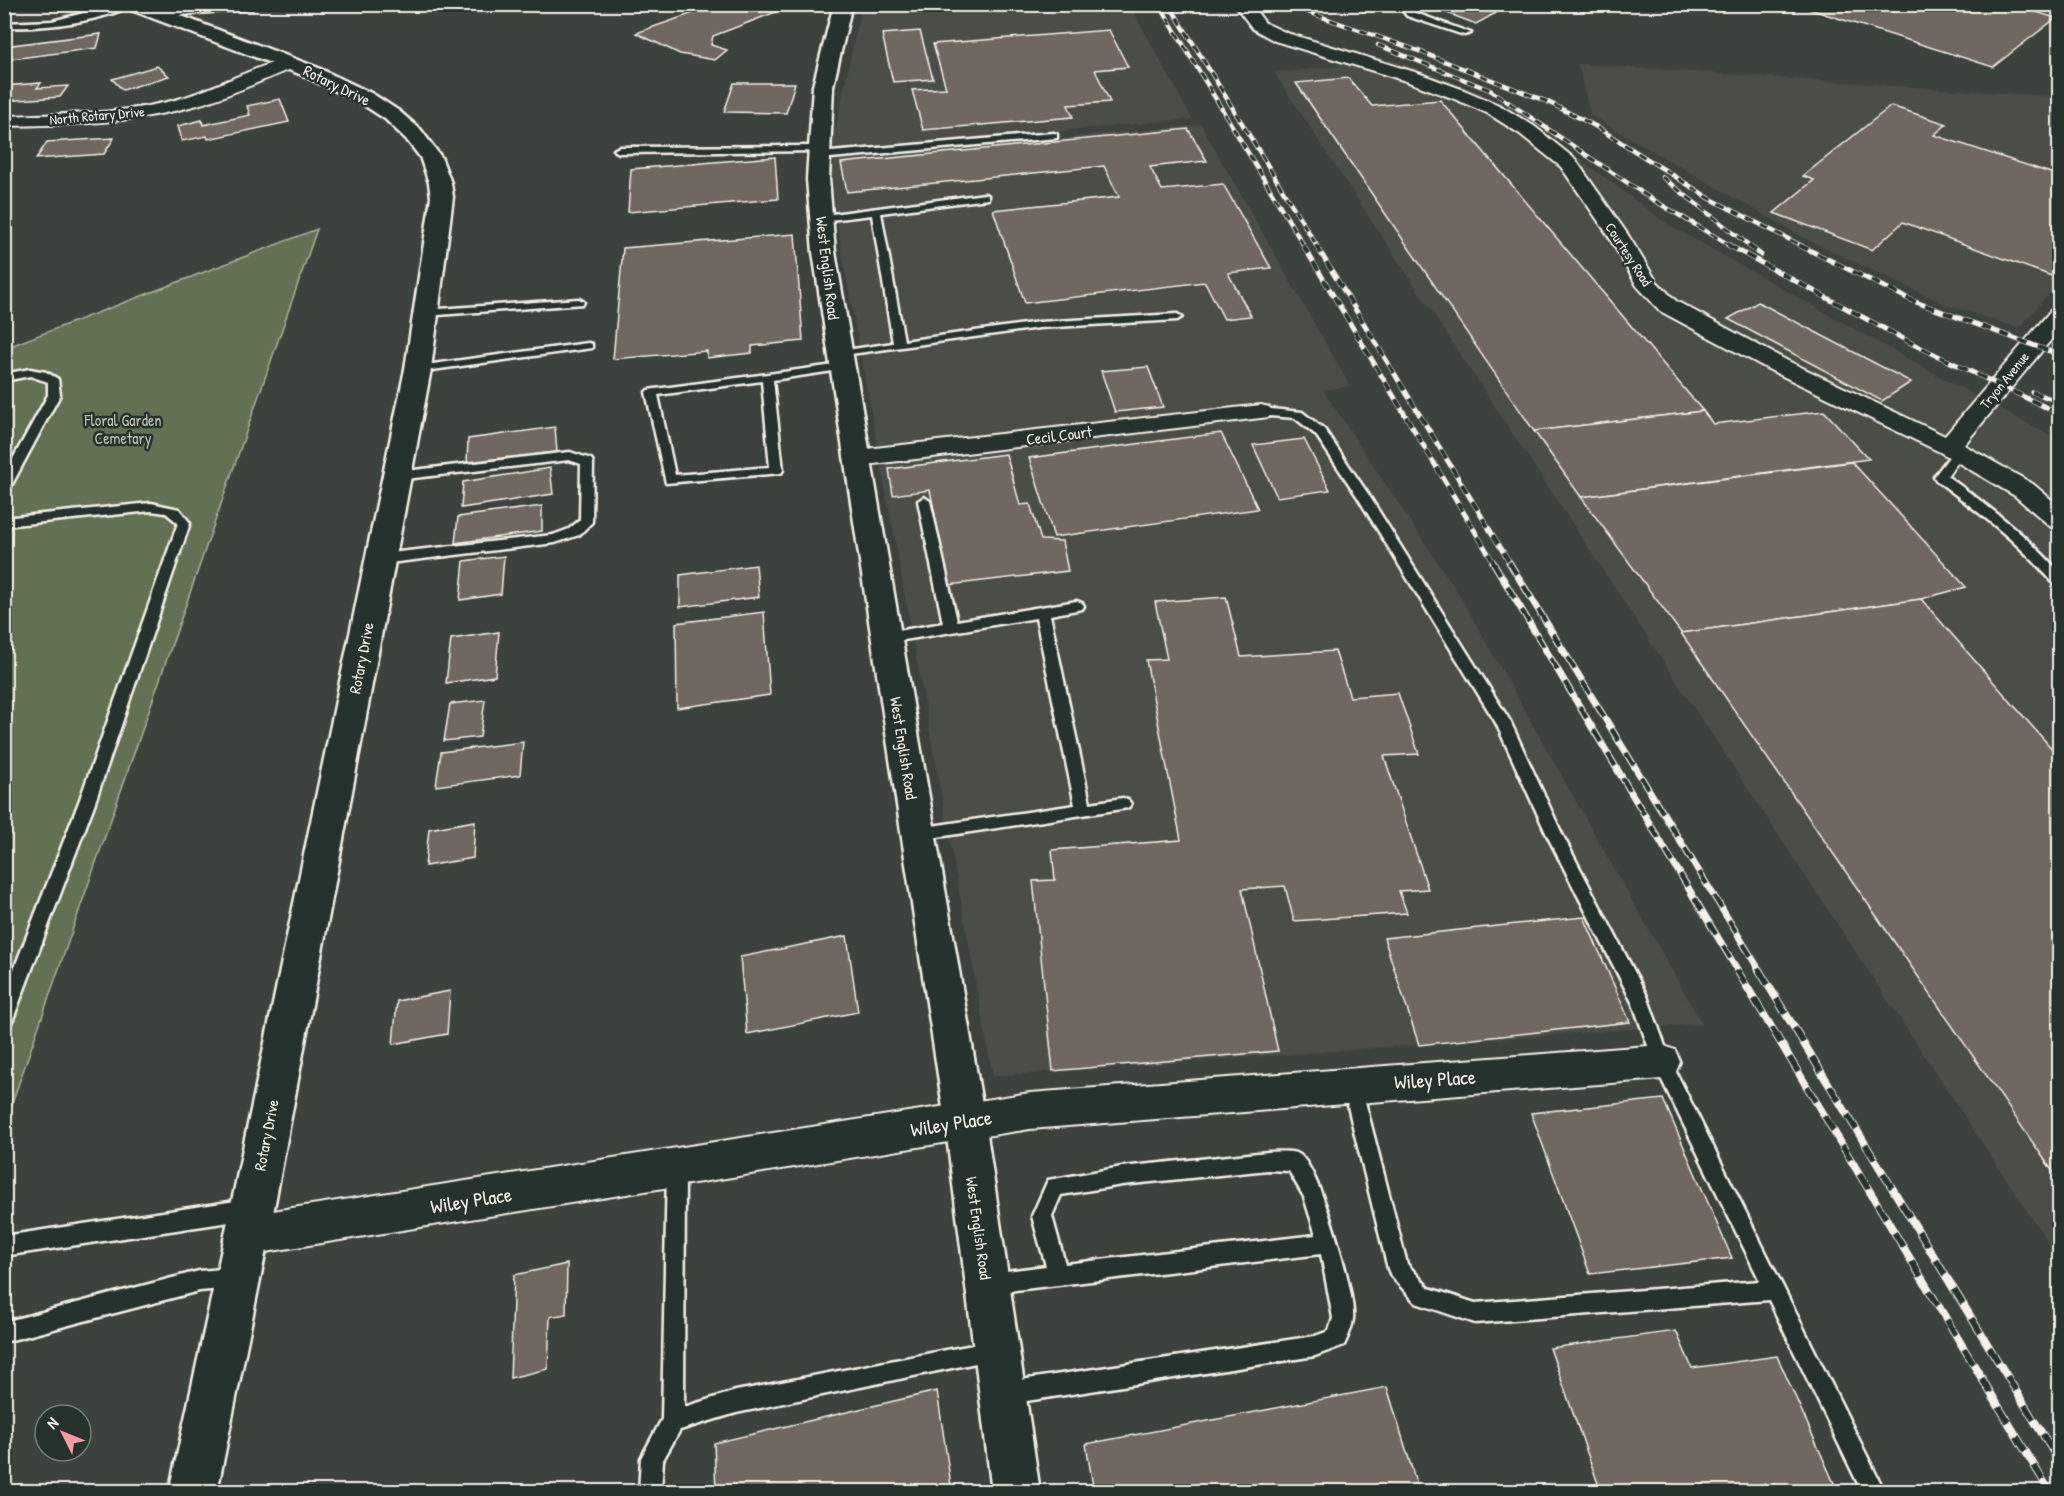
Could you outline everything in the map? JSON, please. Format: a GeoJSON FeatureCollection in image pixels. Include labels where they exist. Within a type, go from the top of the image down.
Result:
{"type":"FeatureCollection","features":[{"type":"Feature","properties":{"kind":"street","name":"Rotary Drive"},"geometry":{"type":"LineString","coordinates":[[131,4],[323,76],[365,97],[403,125],[427,154],[440,182],[442,206],[440,232],[425,313],[418,369],[238,1277],[193,1491]]}},
{"type":"Feature","properties":{"kind":"street"},"geometry":{"type":"LineString","coordinates":[[163,15],[178,10],[252,4]]}},
{"type":"Feature","properties":{"kind":"street","name":"Courtesy Road"},"geometry":{"type":"LineString","coordinates":[[1242,4],[1259,26],[1281,37],[1412,76],[1493,109],[1527,130],[1568,164],[1618,235],[1648,286],[1668,306],[1778,365],[1954,450],[2024,490],[2060,521]]}},
{"type":"Feature","properties":{"kind":"street","name":"West English Road"},"geometry":{"type":"LineString","coordinates":[[842,6],[823,86],[818,179],[824,252],[965,1121],[1016,1491]]}},
{"type":"Feature","properties":{"kind":"street","name":"North Rotary Drive"},"geometry":{"type":"LineString","coordinates":[[4,121],[116,116],[151,110],[201,98],[289,63]]}},
{"type":"Feature","properties":{"kind":"street","name":"Tryon Avenue"},"geometry":{"type":"LineString","coordinates":[[1954,450],[2060,314]]}},
{"type":"Feature","properties":{"kind":"street","name":"Cecil Court"},"geometry":{"type":"LineString","coordinates":[[857,458],[1261,412]]}},
{"type":"Feature","properties":{"kind":"street","name":"Wiley Place"},"geometry":{"type":"LineString","coordinates":[[249,1222],[676,1167],[1030,1111],[1662,1062]]}},
{"type":"Feature","properties":{"kind":"lane"},"geometry":{"type":"LineString","coordinates":[[4,26],[23,27],[81,18],[131,4]]}},
{"type":"Feature","properties":{"kind":"lane"},"geometry":{"type":"LineString","coordinates":[[802,4],[842,6]]}},
{"type":"Feature","properties":{"kind":"lane"},"geometry":{"type":"LineString","coordinates":[[1402,4],[1410,14],[1467,33]]}},
{"type":"Feature","properties":{"kind":"lane"},"geometry":{"type":"LineString","coordinates":[[619,150],[820,152],[1054,136]]}},
{"type":"Feature","properties":{"kind":"lane"},"geometry":{"type":"LineString","coordinates":[[821,218],[985,197]]}},
{"type":"Feature","properties":{"kind":"lane"},"geometry":{"type":"LineString","coordinates":[[876,211],[899,345]]}},
{"type":"Feature","properties":{"kind":"lane"},"geometry":{"type":"LineString","coordinates":[[425,313],[579,302]]}},
{"type":"Feature","properties":{"kind":"lane"},"geometry":{"type":"LineString","coordinates":[[768,376],[777,470],[670,480],[652,392],[768,376],[899,345],[1039,325],[1177,317]]}},
{"type":"Feature","properties":{"kind":"lane"},"geometry":{"type":"LineString","coordinates":[[418,369],[588,346]]}},
{"type":"Feature","properties":{"kind":"lane"},"geometry":{"type":"LineString","coordinates":[[4,378],[16,374],[33,373],[46,375],[54,381],[54,395],[4,488]]}},
{"type":"Feature","properties":{"kind":"lane"},"geometry":{"type":"LineString","coordinates":[[1261,412],[1298,416],[1320,432],[1362,494],[1503,721],[1555,835],[1641,1002],[1662,1062],[1874,1491]]}},
{"type":"Feature","properties":{"kind":"lane"},"geometry":{"type":"LineString","coordinates":[[1954,450],[1940,477],[2005,525],[2038,555],[2060,582]]}},
{"type":"Feature","properties":{"kind":"lane"},"geometry":{"type":"LineString","coordinates":[[381,559],[555,539],[574,532],[586,522],[586,462],[570,456],[397,476]]}},
{"type":"Feature","properties":{"kind":"lane"},"geometry":{"type":"LineString","coordinates":[[924,501],[951,627]]}},
{"type":"Feature","properties":{"kind":"lane"},"geometry":{"type":"LineString","coordinates":[[4,522],[151,507],[168,508],[179,514],[184,523],[87,802],[4,1019]]}},
{"type":"Feature","properties":{"kind":"lane"},"geometry":{"type":"LineString","coordinates":[[886,638],[1077,606]]}},
{"type":"Feature","properties":{"kind":"lane"},"geometry":{"type":"LineString","coordinates":[[1042,612],[1084,810]]}},
{"type":"Feature","properties":{"kind":"lane"},"geometry":{"type":"LineString","coordinates":[[918,834],[1124,804]]}},
{"type":"Feature","properties":{"kind":"lane"},"geometry":{"type":"LineString","coordinates":[[1352,1086],[1398,1269],[1423,1296],[1474,1312],[1774,1290]]}},
{"type":"Feature","properties":{"kind":"lane"},"geometry":{"type":"LineString","coordinates":[[1002,1394],[1315,1346],[1336,1338],[1343,1318],[1329,1243],[1312,1192],[1294,1162],[1268,1161],[1122,1176],[1055,1187],[1042,1216],[1058,1275]]}},
{"type":"Feature","properties":{"kind":"lane"},"geometry":{"type":"LineString","coordinates":[[650,1491],[652,1458],[673,1421],[676,1167]]}},
{"type":"Feature","properties":{"kind":"lane"},"geometry":{"type":"LineString","coordinates":[[4,1246],[249,1222]]}},
{"type":"Feature","properties":{"kind":"lane"},"geometry":{"type":"LineString","coordinates":[[987,1283],[1329,1243]]}},
{"type":"Feature","properties":{"kind":"lane"},"geometry":{"type":"LineString","coordinates":[[4,1332],[199,1281],[238,1277]]}},
{"type":"Feature","properties":{"kind":"lane"},"geometry":{"type":"LineString","coordinates":[[673,1421],[735,1402],[996,1350]]}},
{"type":"Feature","properties":{"kind":"shaded area"},"geometry":{"type":"Polygon","coordinates":[[[862,5],[1130,5],[1192,119],[830,152],[862,5]]]}},
{"type":"Feature","properties":{"kind":"shaded area"},"geometry":{"type":"Polygon","coordinates":[[[1394,60],[1483,94],[1545,133],[1667,224],[1944,379],[2059,440],[2059,1259],[1274,73],[1394,60]]]}},
{"type":"Feature","properties":{"kind":"shaded area"},"geometry":{"type":"Polygon","coordinates":[[[1578,64],[2059,97],[2059,282],[2019,328],[1947,305],[1806,239],[1590,115],[1578,64]]]}},
{"type":"Feature","properties":{"kind":"shaded area"},"geometry":{"type":"Polygon","coordinates":[[[1201,125],[1350,386],[1323,390],[1460,596],[1702,1024],[993,1076],[825,160],[1201,125]]]}},
{"type":"Feature","properties":{"kind":"green space","name":"Floral Garden Cemetary"},"geometry":{"type":"Polygon","coordinates":[[[317,229],[5,1123],[5,348],[317,229]]]}},
{"type":"Feature","properties":{"kind":"building"},"geometry":{"type":"Polygon","coordinates":[[[719,4],[759,4],[776,12],[713,36],[711,45],[727,50],[715,60],[680,54],[636,33],[719,4]]]}},
{"type":"Feature","properties":{"kind":"building"},"geometry":{"type":"Polygon","coordinates":[[[1423,4],[1512,4],[1476,24],[1423,4]]]}},
{"type":"Feature","properties":{"kind":"building"},"geometry":{"type":"Polygon","coordinates":[[[1793,4],[2010,4],[2056,18],[1993,67],[1793,4]]]}},
{"type":"Feature","properties":{"kind":"building"},"geometry":{"type":"Polygon","coordinates":[[[1109,30],[1128,67],[1095,70],[1110,102],[1068,105],[1073,117],[923,130],[912,90],[946,88],[933,44],[1109,30]]]}},
{"type":"Feature","properties":{"kind":"building"},"geometry":{"type":"Polygon","coordinates":[[[920,31],[933,79],[893,82],[882,34],[920,31]]]}},
{"type":"Feature","properties":{"kind":"building"},"geometry":{"type":"Polygon","coordinates":[[[101,34],[97,48],[4,60],[4,46],[101,34]]]}},
{"type":"Feature","properties":{"kind":"building"},"geometry":{"type":"Polygon","coordinates":[[[157,66],[169,76],[123,90],[112,79],[157,66]]]}},
{"type":"Feature","properties":{"kind":"building"},"geometry":{"type":"Polygon","coordinates":[[[1348,78],[1372,106],[1440,100],[1703,411],[1534,431],[1296,83],[1348,78]]]}},
{"type":"Feature","properties":{"kind":"building"},"geometry":{"type":"Polygon","coordinates":[[[41,83],[37,88],[68,86],[60,97],[4,101],[4,86],[41,83]]]}},
{"type":"Feature","properties":{"kind":"building"},"geometry":{"type":"Polygon","coordinates":[[[734,83],[795,83],[786,113],[724,112],[734,83]]]}},
{"type":"Feature","properties":{"kind":"building"},"geometry":{"type":"Polygon","coordinates":[[[280,99],[289,122],[208,139],[207,136],[182,141],[178,126],[202,120],[203,125],[250,115],[247,106],[280,99]]]}},
{"type":"Feature","properties":{"kind":"building"},"geometry":{"type":"Polygon","coordinates":[[[1891,106],[1947,124],[1934,135],[2060,176],[2060,276],[2057,278],[1903,222],[1872,250],[1774,213],[1814,180],[1803,176],[1891,106]]]}},
{"type":"Feature","properties":{"kind":"building"},"geometry":{"type":"Polygon","coordinates":[[[1188,129],[1207,161],[1150,167],[1162,190],[1223,184],[1271,268],[1228,273],[1251,316],[1224,319],[1205,282],[1025,303],[993,210],[1119,197],[1104,166],[847,192],[841,163],[1188,129]]]}},
{"type":"Feature","properties":{"kind":"building"},"geometry":{"type":"Polygon","coordinates":[[[114,138],[104,154],[36,159],[47,142],[114,138]]]}},
{"type":"Feature","properties":{"kind":"building"},"geometry":{"type":"Polygon","coordinates":[[[775,157],[778,199],[628,212],[631,169],[775,157]]]}},
{"type":"Feature","properties":{"kind":"building"},"geometry":{"type":"Polygon","coordinates":[[[795,234],[803,341],[752,346],[752,353],[707,358],[707,351],[613,359],[623,248],[795,234]]]}},
{"type":"Feature","properties":{"kind":"building"},"geometry":{"type":"Polygon","coordinates":[[[1758,302],[1911,382],[1882,401],[1728,319],[1758,302]]]}},
{"type":"Feature","properties":{"kind":"building"},"geometry":{"type":"Polygon","coordinates":[[[1148,367],[1163,407],[1115,412],[1101,371],[1148,367]]]}},
{"type":"Feature","properties":{"kind":"building"},"geometry":{"type":"Polygon","coordinates":[[[1703,411],[1713,424],[1824,411],[1869,459],[1581,497],[1534,431],[1703,411]]]}},
{"type":"Feature","properties":{"kind":"building"},"geometry":{"type":"Polygon","coordinates":[[[555,427],[557,452],[467,463],[468,439],[555,427]]]}},
{"type":"Feature","properties":{"kind":"building"},"geometry":{"type":"Polygon","coordinates":[[[1221,433],[1258,509],[1054,537],[1029,458],[1221,433]]]}},
{"type":"Feature","properties":{"kind":"building"},"geometry":{"type":"Polygon","coordinates":[[[1304,439],[1330,490],[1277,497],[1253,445],[1304,439]]]}},
{"type":"Feature","properties":{"kind":"building"},"geometry":{"type":"Polygon","coordinates":[[[1006,454],[1020,505],[1030,504],[1041,540],[1062,541],[1068,571],[949,585],[930,490],[893,495],[889,469],[1006,454]]]}},
{"type":"Feature","properties":{"kind":"building"},"geometry":{"type":"Polygon","coordinates":[[[1852,462],[1966,587],[1921,599],[1681,633],[1581,497],[1852,462]]]}},
{"type":"Feature","properties":{"kind":"building"},"geometry":{"type":"Polygon","coordinates":[[[550,468],[553,494],[461,508],[463,482],[550,468]]]}},
{"type":"Feature","properties":{"kind":"building"},"geometry":{"type":"Polygon","coordinates":[[[542,506],[542,531],[455,543],[458,517],[542,506]]]}},
{"type":"Feature","properties":{"kind":"building"},"geometry":{"type":"Polygon","coordinates":[[[504,556],[501,594],[460,600],[464,561],[504,556]]]}},
{"type":"Feature","properties":{"kind":"building"},"geometry":{"type":"Polygon","coordinates":[[[756,565],[759,597],[680,607],[680,575],[756,565]]]}},
{"type":"Feature","properties":{"kind":"building"},"geometry":{"type":"Polygon","coordinates":[[[1226,597],[1241,657],[1335,651],[1350,697],[1398,693],[1419,754],[1384,756],[1428,889],[1399,891],[1407,913],[1294,921],[1285,886],[1242,889],[1278,1051],[1053,1071],[1033,881],[1055,880],[1052,850],[1181,840],[1146,660],[1167,659],[1155,602],[1226,597]]]}},
{"type":"Feature","properties":{"kind":"building"},"geometry":{"type":"Polygon","coordinates":[[[1921,599],[2060,758],[2060,1182],[1681,633],[1921,599]]]}},
{"type":"Feature","properties":{"kind":"building"},"geometry":{"type":"Polygon","coordinates":[[[764,612],[770,695],[677,708],[676,623],[764,612]]]}},
{"type":"Feature","properties":{"kind":"building"},"geometry":{"type":"Polygon","coordinates":[[[499,632],[495,676],[446,683],[451,639],[499,632]]]}},
{"type":"Feature","properties":{"kind":"building"},"geometry":{"type":"Polygon","coordinates":[[[485,700],[480,737],[444,741],[450,704],[485,700]]]}},
{"type":"Feature","properties":{"kind":"building"},"geometry":{"type":"Polygon","coordinates":[[[523,742],[520,775],[436,786],[441,752],[523,742]]]}},
{"type":"Feature","properties":{"kind":"building"},"geometry":{"type":"Polygon","coordinates":[[[475,821],[473,858],[425,866],[429,829],[475,821]]]}},
{"type":"Feature","properties":{"kind":"building"},"geometry":{"type":"Polygon","coordinates":[[[1584,917],[1630,1022],[1419,1045],[1384,938],[1584,917]]]}},
{"type":"Feature","properties":{"kind":"building"},"geometry":{"type":"Polygon","coordinates":[[[847,936],[858,1012],[747,1034],[740,957],[847,936]]]}},
{"type":"Feature","properties":{"kind":"building"},"geometry":{"type":"Polygon","coordinates":[[[450,991],[447,1034],[393,1044],[397,1001],[450,991]]]}},
{"type":"Feature","properties":{"kind":"building"},"geometry":{"type":"Polygon","coordinates":[[[1663,1099],[1732,1258],[1590,1274],[1531,1113],[1663,1099]]]}},
{"type":"Feature","properties":{"kind":"building"},"geometry":{"type":"Polygon","coordinates":[[[567,1264],[566,1314],[550,1317],[548,1369],[510,1378],[514,1275],[567,1264]]]}},
{"type":"Feature","properties":{"kind":"building"},"geometry":{"type":"Polygon","coordinates":[[[1676,1331],[1692,1368],[1777,1356],[1838,1492],[1601,1492],[1550,1348],[1676,1331]]]}},
{"type":"Feature","properties":{"kind":"building"},"geometry":{"type":"Polygon","coordinates":[[[1387,1387],[1419,1492],[1094,1492],[1086,1444],[1387,1387]]]}},
{"type":"Feature","properties":{"kind":"building"},"geometry":{"type":"Polygon","coordinates":[[[937,1391],[952,1492],[716,1492],[714,1443],[937,1391]]]}},
{"type":"Feature","properties":{"kind":"railway"},"geometry":{"type":"LineString","coordinates":[[1159,4],[1304,246]]}},
{"type":"Feature","properties":{"kind":"railway"},"geometry":{"type":"LineString","coordinates":[[1169,4],[1317,246]]}},
{"type":"Feature","properties":{"kind":"railway"},"geometry":{"type":"LineString","coordinates":[[1285,4],[1416,50],[1548,102],[1595,126],[1709,198],[1802,246]]}},
{"type":"Feature","properties":{"kind":"railway"},"geometry":{"type":"LineString","coordinates":[[1378,45],[1490,90],[1650,198],[1731,246]]}},
{"type":"Feature","properties":{"kind":"railway"},"geometry":{"type":"LineString","coordinates":[[1662,177],[1750,246]]}},
{"type":"Feature","properties":{"kind":"railway"},"geometry":{"type":"LineString","coordinates":[[1303,245],[1494,563]]}},
{"type":"Feature","properties":{"kind":"railway"},"geometry":{"type":"LineString","coordinates":[[1316,245],[1510,563]]}},
{"type":"Feature","properties":{"kind":"railway"},"geometry":{"type":"LineString","coordinates":[[1728,245],[1915,345],[2060,414]]}},
{"type":"Feature","properties":{"kind":"railway"},"geometry":{"type":"LineString","coordinates":[[1748,245],[1761,255]]}},
{"type":"Feature","properties":{"kind":"railway"},"geometry":{"type":"LineString","coordinates":[[1799,245],[1913,301],[2060,355]]}},
{"type":"Feature","properties":{"kind":"railway"},"geometry":{"type":"LineString","coordinates":[[2032,392],[2060,402]]}},
{"type":"Feature","properties":{"kind":"railway"},"geometry":{"type":"LineString","coordinates":[[1493,562],[1738,971]]}},
{"type":"Feature","properties":{"kind":"railway"},"geometry":{"type":"LineString","coordinates":[[1509,562],[1760,971]]}},
{"type":"Feature","properties":{"kind":"railway"},"geometry":{"type":"LineString","coordinates":[[1737,970],[2050,1492]]}},
{"type":"Feature","properties":{"kind":"railway"},"geometry":{"type":"LineString","coordinates":[[1759,970],[2060,1463]]}}]}
